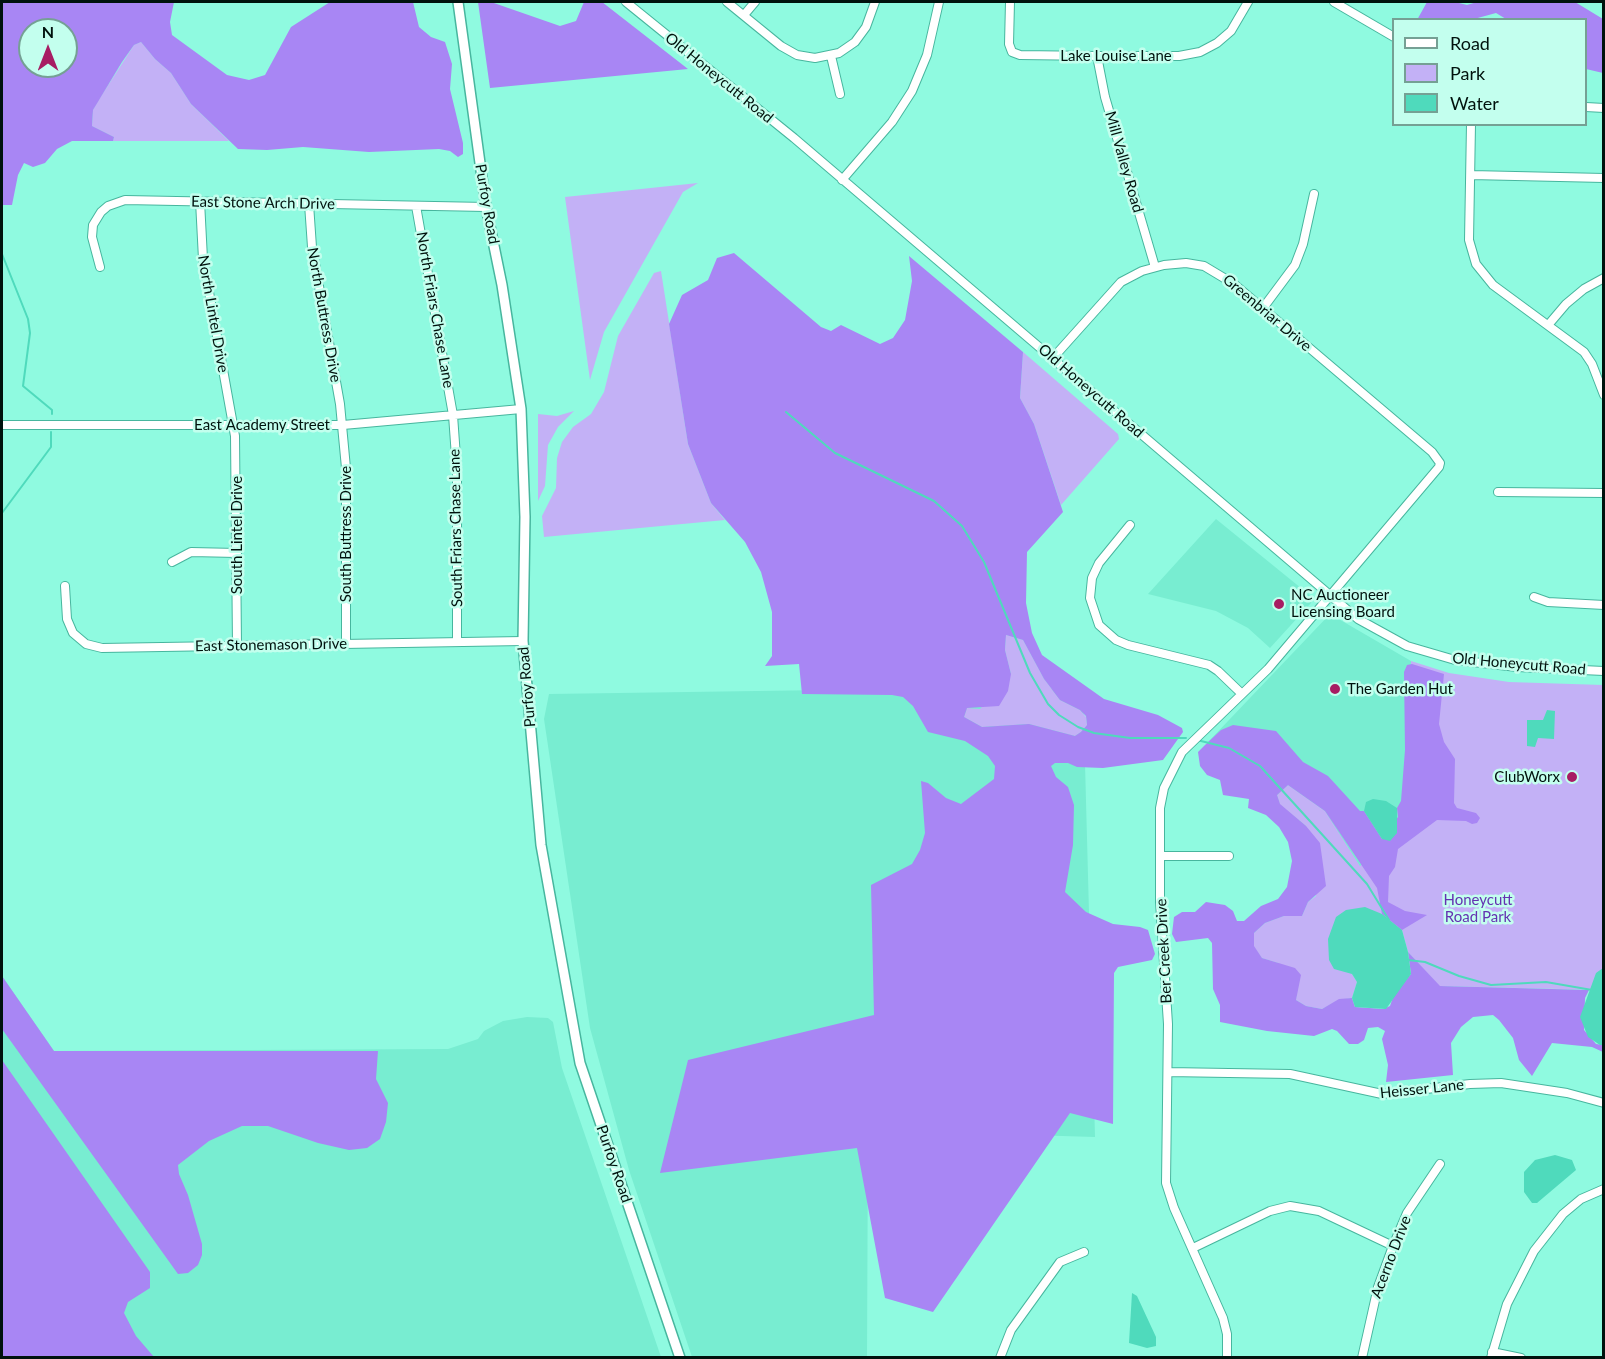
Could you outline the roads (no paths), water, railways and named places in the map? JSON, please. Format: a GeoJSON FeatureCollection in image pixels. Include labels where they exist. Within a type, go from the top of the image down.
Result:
{"type":"FeatureCollection","features":[{"type":"Feature","properties":{"kind":"street","name":"Purfoy Road"},"geometry":{"type":"LineString","coordinates":[[458,2],[486,207],[502,285],[521,409],[525,517],[523,641],[541,845],[574,1035],[588,1090],[680,1358]]}},
{"type":"Feature","properties":{"kind":"street","name":"Old Honeycutt Road"},"geometry":{"type":"LineString","coordinates":[[626,2],[842,180],[1331,597],[1379,632],[1407,646],[1433,655],[1480,664],[1604,671]]}},
{"type":"Feature","properties":{"kind":"street"},"geometry":{"type":"LineString","coordinates":[[727,2],[788,50],[806,57],[831,56],[847,49],[861,34],[875,2]]}},
{"type":"Feature","properties":{"kind":"street"},"geometry":{"type":"LineString","coordinates":[[744,15],[755,2]]}},
{"type":"Feature","properties":{"kind":"street"},"geometry":{"type":"LineString","coordinates":[[842,180],[892,122],[912,91],[927,55],[939,2]]}},
{"type":"Feature","properties":{"kind":"street","name":"Lake Louise Lane"},"geometry":{"type":"LineString","coordinates":[[1010,2],[1009,44],[1012,52],[1020,55],[1097,56],[1179,56],[1200,52],[1217,43],[1231,31],[1248,2]]}},
{"type":"Feature","properties":{"kind":"street"},"geometry":{"type":"LineString","coordinates":[[1334,2],[1392,36]]}},
{"type":"Feature","properties":{"kind":"street"},"geometry":{"type":"LineString","coordinates":[[831,56],[840,94]]}},
{"type":"Feature","properties":{"kind":"street","name":"Mill Valley Road"},"geometry":{"type":"LineString","coordinates":[[1097,56],[1105,97],[1155,267]]}},
{"type":"Feature","properties":{"kind":"street"},"geometry":{"type":"LineString","coordinates":[[1587,107],[1604,108]]}},
{"type":"Feature","properties":{"kind":"street"},"geometry":{"type":"LineString","coordinates":[[1471,126],[1469,240],[1476,264],[1493,285],[1584,352],[1592,364],[1604,395]]}},
{"type":"Feature","properties":{"kind":"street"},"geometry":{"type":"LineString","coordinates":[[1471,175],[1604,178]]}},
{"type":"Feature","properties":{"kind":"street"},"geometry":{"type":"LineString","coordinates":[[1263,308],[1295,266],[1303,244],[1314,194]]}},
{"type":"Feature","properties":{"kind":"street","name":"East Stone Arch Drive"},"geometry":{"type":"LineString","coordinates":[[100,267],[92,231],[96,219],[108,206],[125,200],[486,207]]}},
{"type":"Feature","properties":{"kind":"street","name":"North Lintel Drive"},"geometry":{"type":"LineString","coordinates":[[200,201],[203,259],[233,425]]}},
{"type":"Feature","properties":{"kind":"street","name":"North Buttress Drive"},"geometry":{"type":"LineString","coordinates":[[309,204],[312,247],[343,425]]}},
{"type":"Feature","properties":{"kind":"street","name":"North Friars Chase Lane"},"geometry":{"type":"LineString","coordinates":[[416,206],[453,415]]}},
{"type":"Feature","properties":{"kind":"street","name":"Greenbriar Drive"},"geometry":{"type":"LineString","coordinates":[[1052,358],[1114,287],[1155,267],[1173,263],[1204,266],[1222,275],[1263,308],[1432,452],[1438,458],[1439,467]]}},
{"type":"Feature","properties":{"kind":"street"},"geometry":{"type":"LineString","coordinates":[[1549,324],[1566,304],[1584,289],[1604,278]]}},
{"type":"Feature","properties":{"kind":"street","name":"East Academy Street"},"geometry":{"type":"LineString","coordinates":[[2,425],[343,425],[521,409]]}},
{"type":"Feature","properties":{"kind":"street","name":"South Friars Chase Lane"},"geometry":{"type":"LineString","coordinates":[[453,415],[457,471],[457,642]]}},
{"type":"Feature","properties":{"kind":"street","name":"South Lintel Drive"},"geometry":{"type":"LineString","coordinates":[[233,425],[237,469],[237,646]]}},
{"type":"Feature","properties":{"kind":"street","name":"South Buttress Drive"},"geometry":{"type":"LineString","coordinates":[[343,425],[346,468],[346,643]]}},
{"type":"Feature","properties":{"kind":"street","name":"Ber Creek Drive"},"geometry":{"type":"LineString","coordinates":[[1227,1358],[1227,1334],[1223,1318],[1174,1208],[1166,1183],[1168,1072],[1160,808],[1172,769],[1189,744],[1268,669],[1439,467]]}},
{"type":"Feature","properties":{"kind":"street"},"geometry":{"type":"LineString","coordinates":[[1498,492],[1604,494]]}},
{"type":"Feature","properties":{"kind":"street"},"geometry":{"type":"LineString","coordinates":[[1130,525],[1099,563],[1092,578],[1090,598],[1100,625],[1116,640],[1128,645],[1209,665],[1242,694]]}},
{"type":"Feature","properties":{"kind":"street"},"geometry":{"type":"LineString","coordinates":[[172,562],[191,552],[237,553]]}},
{"type":"Feature","properties":{"kind":"street","name":"East Stonemason Drive"},"geometry":{"type":"LineString","coordinates":[[65,586],[69,626],[78,639],[93,646],[523,641]]}},
{"type":"Feature","properties":{"kind":"street"},"geometry":{"type":"LineString","coordinates":[[1534,597],[1548,602],[1604,605]]}},
{"type":"Feature","properties":{"kind":"street"},"geometry":{"type":"LineString","coordinates":[[1160,856],[1230,856]]}},
{"type":"Feature","properties":{"kind":"street","name":"Heisser Lane"},"geometry":{"type":"LineString","coordinates":[[1168,1072],[1290,1074],[1354,1091],[1382,1094],[1470,1084],[1501,1083],[1567,1093],[1604,1103]]}},
{"type":"Feature","properties":{"kind":"street","name":"Acerno Drive"},"geometry":{"type":"LineString","coordinates":[[1362,1358],[1378,1287],[1393,1246],[1407,1213],[1440,1164]]}},
{"type":"Feature","properties":{"kind":"street"},"geometry":{"type":"LineString","coordinates":[[1521,1358],[1492,1355],[1507,1304],[1534,1251],[1563,1214],[1581,1199],[1604,1190]]}},
{"type":"Feature","properties":{"kind":"street"},"geometry":{"type":"LineString","coordinates":[[1192,1248],[1270,1211],[1290,1206],[1319,1211],[1393,1246]]}},
{"type":"Feature","properties":{"kind":"street"},"geometry":{"type":"LineString","coordinates":[[1000,1358],[1011,1330],[1060,1262],[1084,1252]]}},
{"type":"Feature","properties":{"kind":"water"},"geometry":{"type":"Polygon","coordinates":[[[1547,710],[1555,711],[1554,739],[1538,738],[1535,747],[1527,746],[1527,720],[1543,720],[1547,710]]]}},
{"type":"Feature","properties":{"kind":"water"},"geometry":{"type":"Polygon","coordinates":[[[1373,799],[1386,801],[1397,808],[1397,833],[1390,841],[1382,839],[1364,811],[1366,802],[1373,799]]]}},
{"type":"Feature","properties":{"kind":"water"},"geometry":{"type":"Polygon","coordinates":[[[1365,907],[1382,914],[1402,930],[1408,952],[1411,974],[1386,1009],[1355,1007],[1352,998],[1357,982],[1352,974],[1334,969],[1329,960],[1328,939],[1336,917],[1346,910],[1365,907]]]}},
{"type":"Feature","properties":{"kind":"water"},"geometry":{"type":"Polygon","coordinates":[[[1603,968],[1604,1045],[1600,1045],[1588,1037],[1580,1017],[1596,973],[1603,968]]]}},
{"type":"Feature","properties":{"kind":"water"},"geometry":{"type":"Polygon","coordinates":[[[1555,1155],[1572,1160],[1576,1170],[1537,1203],[1532,1203],[1524,1192],[1524,1172],[1535,1160],[1555,1155]]]}},
{"type":"Feature","properties":{"kind":"water"},"geometry":{"type":"Polygon","coordinates":[[[1132,1293],[1137,1296],[1156,1337],[1156,1346],[1147,1348],[1129,1343],[1132,1293]]]}},
{"type":"Feature","properties":{"kind":"waterway"},"geometry":{"type":"LineString","coordinates":[[2,254],[28,319],[30,333],[23,386],[52,410],[52,414]]}},
{"type":"Feature","properties":{"kind":"waterway"},"geometry":{"type":"LineString","coordinates":[[786,412],[835,453],[934,501],[962,526],[984,562],[1030,673],[1048,704],[1059,715],[1078,727],[1094,733],[1130,738],[1186,738]]}},
{"type":"Feature","properties":{"kind":"waterway"},"geometry":{"type":"LineString","coordinates":[[2,513],[51,447],[51,432]]}},
{"type":"Feature","properties":{"kind":"waterway"},"geometry":{"type":"LineString","coordinates":[[1197,740],[1229,748],[1260,766],[1367,884],[1389,920]]}},
{"type":"Feature","properties":{"kind":"waterway"},"geometry":{"type":"LineString","coordinates":[[1408,960],[1425,962],[1459,976],[1491,985],[1546,982],[1592,990]]}},
{"type":"Feature","properties":{"kind":"place","name":"NC Auctioneer Licensing Board"},"geometry":{"type":"Point","coordinates":[1279,604]}},
{"type":"Feature","properties":{"kind":"place","name":"The Garden Hut"},"geometry":{"type":"Point","coordinates":[1335,689]}},
{"type":"Feature","properties":{"kind":"place","name":"ClubWorx"},"geometry":{"type":"Point","coordinates":[1572,777]}},
{"type":"Feature","properties":{"kind":"park label","name":"Honeycutt Road Park"},"geometry":{"type":"Point","coordinates":[1478,908]}}]}
